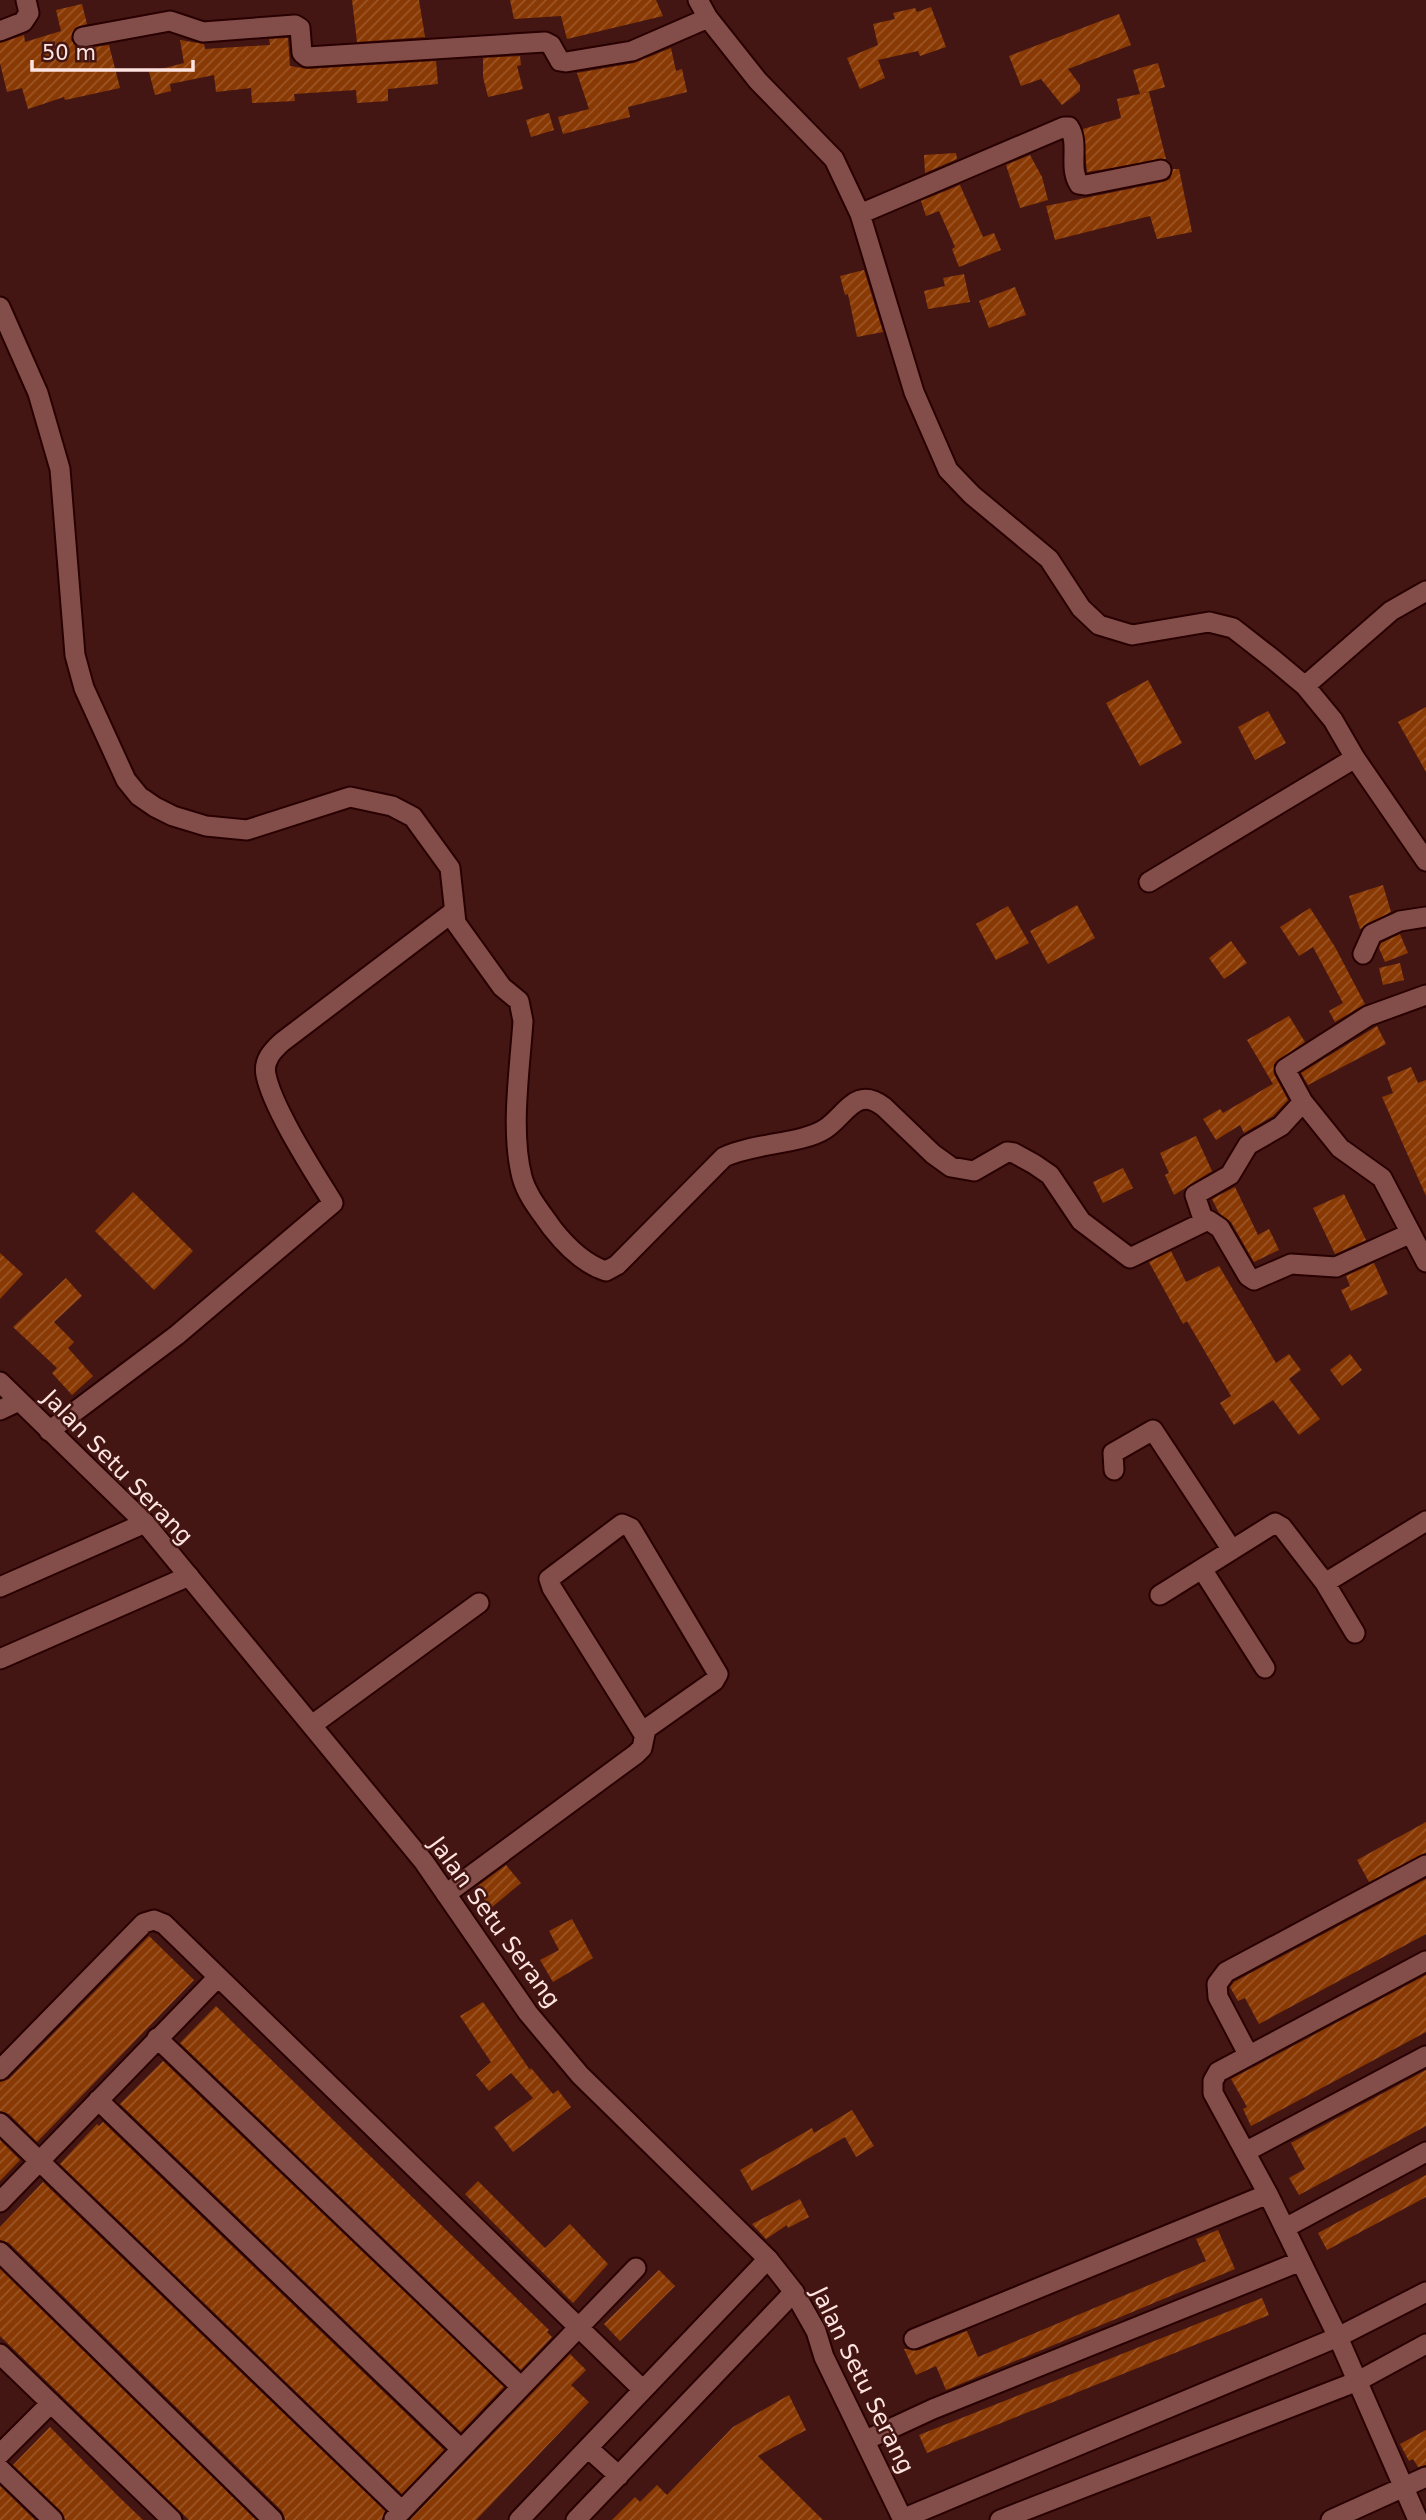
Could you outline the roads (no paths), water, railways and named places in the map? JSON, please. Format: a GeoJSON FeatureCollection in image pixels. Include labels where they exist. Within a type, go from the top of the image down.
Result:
{"type":"FeatureCollection","features":[{"type":"Feature","properties":{"kind":"street"},"geometry":{"type":"LineString","coordinates":[[0,31],[23,22],[29,13],[26,0]]}},
{"type":"Feature","properties":{"kind":"street"},"geometry":{"type":"LineString","coordinates":[[698,0],[708,18],[758,81],[834,159],[860,214],[914,392],[948,470],[972,495],[1049,559],[1081,608],[1099,625],[1132,635],[1193,622],[1209,622],[1233,628],[1305,686],[1333,720],[1355,758],[1426,861]]}},
{"type":"Feature","properties":{"kind":"street"},"geometry":{"type":"LineString","coordinates":[[83,37],[170,21],[203,32],[295,25],[300,28],[302,53],[307,57],[545,43],[551,45],[560,61],[566,62],[632,51],[708,18]]}},
{"type":"Feature","properties":{"kind":"street"},"geometry":{"type":"LineString","coordinates":[[860,214],[1064,127],[1069,128],[1074,138],[1074,169],[1079,184],[1161,170]]}},
{"type":"Feature","properties":{"kind":"street"},"geometry":{"type":"LineString","coordinates":[[0,307],[38,393],[60,469],[75,655],[97,722],[126,780],[139,796],[173,816],[206,826],[247,830],[350,796],[392,806],[413,817],[442,854],[452,874],[456,923],[502,987],[519,1001],[523,1021],[518,1144],[522,1177],[533,1200],[558,1236],[596,1268],[606,1271],[617,1265],[724,1157],[741,1148],[825,1129],[853,1103],[865,1098],[874,1099],[884,1107],[951,1167],[974,1171],[1007,1152],[1034,1164],[1050,1175],[1081,1221],[1130,1258],[1204,1222],[1214,1221],[1248,1276],[1254,1280],[1291,1264],[1336,1267],[1411,1233]]}},
{"type":"Feature","properties":{"kind":"street"},"geometry":{"type":"LineString","coordinates":[[1305,686],[1391,611],[1426,591]]}},
{"type":"Feature","properties":{"kind":"street"},"geometry":{"type":"LineString","coordinates":[[1149,882],[1355,758]]}},
{"type":"Feature","properties":{"kind":"street"},"geometry":{"type":"LineString","coordinates":[[50,1432],[177,1335],[333,1203],[275,1098],[266,1074],[267,1060],[282,1042],[453,912]]}},
{"type":"Feature","properties":{"kind":"street"},"geometry":{"type":"LineString","coordinates":[[1363,954],[1372,934],[1400,922],[1426,917]]}},
{"type":"Feature","properties":{"kind":"street"},"geometry":{"type":"LineString","coordinates":[[1426,995],[1368,1016],[1287,1066],[1286,1072],[1303,1102],[1340,1148],[1382,1178],[1426,1262]]}},
{"type":"Feature","properties":{"kind":"street"},"geometry":{"type":"LineString","coordinates":[[1204,1222],[1195,1195],[1230,1175],[1248,1145],[1281,1126],[1303,1102]]}},
{"type":"Feature","properties":{"kind":"street","name":"Jalan Setu Serang"},"geometry":{"type":"LineString","coordinates":[[0,1382],[145,1523],[424,1863],[528,2012],[580,2075],[768,2259],[794,2292],[816,2331],[824,2357],[902,2520]]}},
{"type":"Feature","properties":{"kind":"street"},"geometry":{"type":"LineString","coordinates":[[0,1410],[19,1401]]}},
{"type":"Feature","properties":{"kind":"street"},"geometry":{"type":"LineString","coordinates":[[1114,1470],[1113,1453],[1153,1430],[1232,1550]]}},
{"type":"Feature","properties":{"kind":"street"},"geometry":{"type":"LineString","coordinates":[[1325,1584],[1426,1521]]}},
{"type":"Feature","properties":{"kind":"street"},"geometry":{"type":"LineString","coordinates":[[0,1587],[145,1523]]}},
{"type":"Feature","properties":{"kind":"street"},"geometry":{"type":"LineString","coordinates":[[446,1894],[636,1754],[642,1748],[643,1733],[651,1723],[714,1681],[718,1674],[631,1528],[622,1524],[549,1578],[552,1588],[643,1733]]}},
{"type":"Feature","properties":{"kind":"street"},"geometry":{"type":"LineString","coordinates":[[1160,1595],[1275,1524],[1282,1527],[1325,1584],[1355,1633]]}},
{"type":"Feature","properties":{"kind":"street"},"geometry":{"type":"LineString","coordinates":[[1202,1569],[1265,1668]]}},
{"type":"Feature","properties":{"kind":"street"},"geometry":{"type":"LineString","coordinates":[[0,1659],[189,1576]]}},
{"type":"Feature","properties":{"kind":"street"},"geometry":{"type":"LineString","coordinates":[[312,1725],[480,1602]]}},
{"type":"Feature","properties":{"kind":"street"},"geometry":{"type":"LineString","coordinates":[[1248,2054],[1218,1997],[1217,1984],[1226,1972],[1426,1865]]}},
{"type":"Feature","properties":{"kind":"street"},"geometry":{"type":"LineString","coordinates":[[0,2070],[144,1923],[154,1920],[164,1924],[643,2390]]}},
{"type":"Feature","properties":{"kind":"street"},"geometry":{"type":"LineString","coordinates":[[1419,2520],[1338,2337],[1268,2194],[1213,2093],[1213,2081],[1218,2072],[1248,2054],[1426,1961]]}},
{"type":"Feature","properties":{"kind":"street"},"geometry":{"type":"LineString","coordinates":[[0,2202],[218,1977]]}},
{"type":"Feature","properties":{"kind":"street"},"geometry":{"type":"LineString","coordinates":[[158,2038],[520,2386]]}},
{"type":"Feature","properties":{"kind":"street"},"geometry":{"type":"LineString","coordinates":[[1245,2152],[1426,2056]]}},
{"type":"Feature","properties":{"kind":"street"},"geometry":{"type":"LineString","coordinates":[[98,2100],[461,2449]]}},
{"type":"Feature","properties":{"kind":"street"},"geometry":{"type":"LineString","coordinates":[[0,2123],[398,2515],[636,2267]]}},
{"type":"Feature","properties":{"kind":"street"},"geometry":{"type":"LineString","coordinates":[[1285,2228],[1426,2152]]}},
{"type":"Feature","properties":{"kind":"street"},"geometry":{"type":"LineString","coordinates":[[914,2339],[1268,2194]]}},
{"type":"Feature","properties":{"kind":"street"},"geometry":{"type":"LineString","coordinates":[[0,2252],[273,2520]]}},
{"type":"Feature","properties":{"kind":"street"},"geometry":{"type":"LineString","coordinates":[[519,2520],[768,2259]]}},
{"type":"Feature","properties":{"kind":"street"},"geometry":{"type":"LineString","coordinates":[[866,2440],[933,2409],[1301,2261]]}},
{"type":"Feature","properties":{"kind":"street"},"geometry":{"type":"LineString","coordinates":[[587,2516],[619,2476],[794,2292]]}},
{"type":"Feature","properties":{"kind":"street"},"geometry":{"type":"LineString","coordinates":[[902,2520],[1338,2337],[1426,2292]]}},
{"type":"Feature","properties":{"kind":"street"},"geometry":{"type":"LineString","coordinates":[[1000,2520],[1357,2381],[1426,2344]]}},
{"type":"Feature","properties":{"kind":"street"},"geometry":{"type":"LineString","coordinates":[[0,2354],[172,2520]]}},
{"type":"Feature","properties":{"kind":"street"},"geometry":{"type":"LineString","coordinates":[[0,2454],[51,2403]]}},
{"type":"Feature","properties":{"kind":"street"},"geometry":{"type":"LineString","coordinates":[[588,2448],[619,2476]]}},
{"type":"Feature","properties":{"kind":"street"},"geometry":{"type":"LineString","coordinates":[[0,2469],[53,2520]]}},
{"type":"Feature","properties":{"kind":"street"},"geometry":{"type":"LineString","coordinates":[[1331,2520],[1404,2490],[1426,2477]]}}]}
